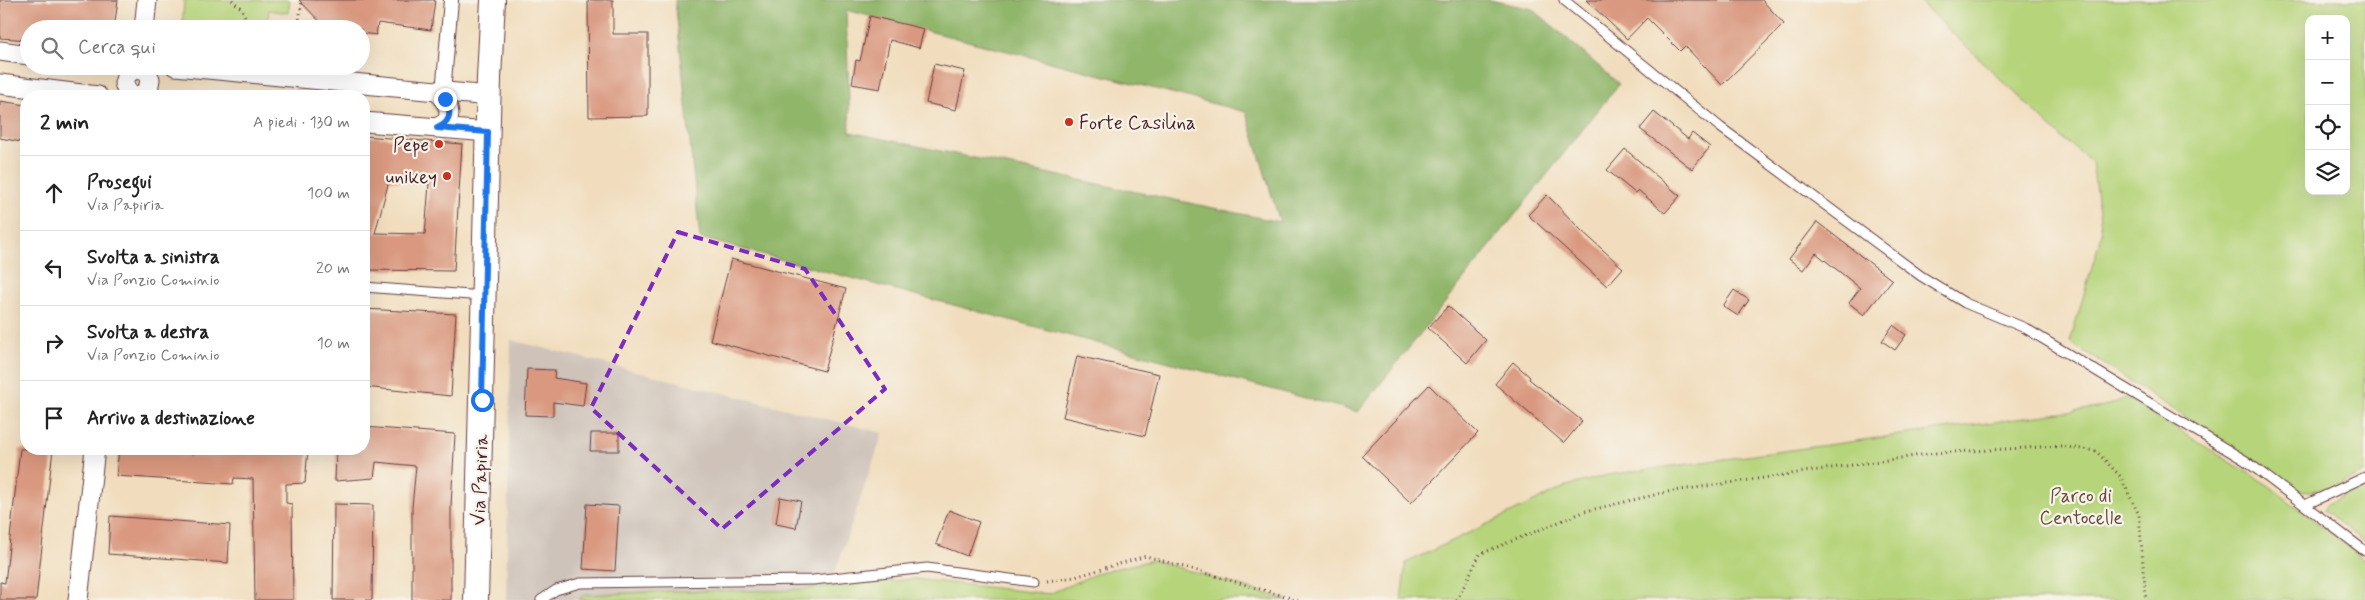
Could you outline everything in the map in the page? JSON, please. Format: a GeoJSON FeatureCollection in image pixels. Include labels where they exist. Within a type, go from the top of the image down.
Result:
{"type":"FeatureCollection","features":[{"type":"Feature","properties":{"kind":"street"},"geometry":{"type":"LineString","coordinates":[[145,20],[147,0]]}},
{"type":"Feature","properties":{"kind":"street"},"geometry":{"type":"LineString","coordinates":[[437,128],[447,122],[449,115],[448,104],[441,93],[451,0]]}},
{"type":"Feature","properties":{"kind":"street","name":"Via Papiria"},"geometry":{"type":"LineString","coordinates":[[476,600],[488,132],[494,0]]}},
{"type":"Feature","properties":{"kind":"street"},"geometry":{"type":"LineString","coordinates":[[0,51],[20,54]]}},
{"type":"Feature","properties":{"kind":"street"},"geometry":{"type":"LineString","coordinates":[[148,75],[150,84],[148,90]]}},
{"type":"Feature","properties":{"kind":"street"},"geometry":{"type":"LineString","coordinates":[[263,75],[441,93],[490,96]]}},
{"type":"Feature","properties":{"kind":"street"},"geometry":{"type":"LineString","coordinates":[[0,84],[49,90]]}},
{"type":"Feature","properties":{"kind":"street"},"geometry":{"type":"LineString","coordinates":[[370,122],[488,132]]}},
{"type":"Feature","properties":{"kind":"street"},"geometry":{"type":"LineString","coordinates":[[78,600],[94,455]]}},
{"type":"Feature","properties":{"kind":"lane"},"geometry":{"type":"LineString","coordinates":[[1564,0],[1720,128],[1921,276],[1965,303],[2025,328],[2246,461],[2365,551]]}},
{"type":"Feature","properties":{"kind":"lane"},"geometry":{"type":"LineString","coordinates":[[370,287],[484,296]]}},
{"type":"Feature","properties":{"kind":"lane"},"geometry":{"type":"LineString","coordinates":[[2304,505],[2365,478]]}},
{"type":"Feature","properties":{"kind":"lane"},"geometry":{"type":"LineString","coordinates":[[541,600],[556,590],[580,583],[813,580],[927,568],[1034,582]]}},
{"type":"Feature","properties":{"kind":"path"},"geometry":{"type":"LineString","coordinates":[[232,0],[242,10],[246,20]]}},
{"type":"Feature","properties":{"kind":"path"},"geometry":{"type":"LineString","coordinates":[[299,20],[302,0]]}},
{"type":"Feature","properties":{"kind":"path"},"geometry":{"type":"LineString","coordinates":[[1458,600],[1480,554],[1586,511],[1667,492],[1935,453],[2060,446],[2096,451],[2120,476],[2138,515],[2146,600]]}},
{"type":"Feature","properties":{"kind":"path"},"geometry":{"type":"LineString","coordinates":[[1034,582],[1075,577],[1146,556],[1298,600]]}},
{"type":"Feature","properties":{"kind":"highlighted area"},"geometry":{"type":"Polygon","coordinates":[[[678,232],[805,269],[885,389],[722,529],[591,408],[678,232]]]}},
{"type":"Feature","properties":{"kind":"shaded area"},"geometry":{"type":"Polygon","coordinates":[[[511,340],[883,433],[830,586],[780,591],[584,595],[579,600],[506,600],[511,340]]]}},
{"type":"Feature","properties":{"kind":"green space"},"geometry":{"type":"Polygon","coordinates":[[[184,0],[290,0],[288,13],[269,10],[267,20],[183,20],[184,0]]]}},
{"type":"Feature","properties":{"kind":"green space"},"geometry":{"type":"Polygon","coordinates":[[[675,0],[1490,0],[1533,9],[1619,84],[1358,412],[700,238],[675,0]],[[846,10],[850,132],[1280,222],[1246,112],[846,10]]]}},
{"type":"Feature","properties":{"kind":"green space"},"geometry":{"type":"Polygon","coordinates":[[[1918,0],[2365,0],[2365,472],[2332,488],[2300,492],[2070,342],[2102,233],[2092,162],[2060,136],[1918,0]]]}},
{"type":"Feature","properties":{"kind":"green space","name":"Parco di Centocelle"},"geometry":{"type":"Polygon","coordinates":[[[2126,398],[2268,485],[2365,560],[2365,600],[1401,600],[1406,563],[1567,486],[1608,475],[2104,407],[2126,398]]]}},
{"type":"Feature","properties":{"kind":"green space"},"geometry":{"type":"Polygon","coordinates":[[[2365,485],[2365,542],[2324,511],[2327,504],[2365,485]]]}},
{"type":"Feature","properties":{"kind":"green space"},"geometry":{"type":"Polygon","coordinates":[[[1153,560],[1287,600],[579,600],[584,595],[673,591],[780,591],[914,579],[1049,594],[1100,572],[1153,560]]]}},
{"type":"Feature","properties":{"kind":"building"},"geometry":{"type":"Polygon","coordinates":[[[0,0],[118,0],[115,20],[20,20],[20,39],[0,38],[0,0]]]}},
{"type":"Feature","properties":{"kind":"building"},"geometry":{"type":"Polygon","coordinates":[[[299,0],[435,0],[431,30],[378,23],[376,35],[370,34],[370,20],[318,20],[299,0]]]}},
{"type":"Feature","properties":{"kind":"building"},"geometry":{"type":"Polygon","coordinates":[[[588,0],[613,0],[613,34],[648,34],[648,116],[589,117],[588,0]]]}},
{"type":"Feature","properties":{"kind":"building"},"geometry":{"type":"Polygon","coordinates":[[[1586,0],[1762,0],[1784,24],[1722,85],[1685,46],[1680,51],[1647,18],[1627,39],[1586,0]]]}},
{"type":"Feature","properties":{"kind":"building"},"geometry":{"type":"Polygon","coordinates":[[[870,16],[924,29],[919,48],[890,40],[880,89],[852,84],[856,60],[860,61],[870,16]]]}},
{"type":"Feature","properties":{"kind":"building"},"geometry":{"type":"Polygon","coordinates":[[[934,64],[965,71],[956,110],[926,103],[934,64]]]}},
{"type":"Feature","properties":{"kind":"building"},"geometry":{"type":"Polygon","coordinates":[[[0,101],[20,104],[20,142],[0,138],[0,101]]]}},
{"type":"Feature","properties":{"kind":"building"},"geometry":{"type":"Polygon","coordinates":[[[1654,112],[1688,139],[1692,133],[1710,147],[1692,169],[1640,129],[1654,112]]]}},
{"type":"Feature","properties":{"kind":"building"},"geometry":{"type":"Polygon","coordinates":[[[370,136],[462,144],[454,271],[370,270],[370,136]],[[389,181],[375,233],[425,234],[429,184],[389,181]]]}},
{"type":"Feature","properties":{"kind":"building"},"geometry":{"type":"Polygon","coordinates":[[[1625,149],[1680,196],[1665,213],[1638,190],[1635,193],[1607,170],[1625,149]]]}},
{"type":"Feature","properties":{"kind":"building"},"geometry":{"type":"Polygon","coordinates":[[[1547,195],[1582,231],[1623,268],[1607,286],[1528,215],[1547,195]]]}},
{"type":"Feature","properties":{"kind":"building"},"geometry":{"type":"Polygon","coordinates":[[[1817,222],[1892,280],[1864,315],[1849,303],[1860,288],[1816,253],[1803,270],[1789,259],[1817,222]]]}},
{"type":"Feature","properties":{"kind":"building"},"geometry":{"type":"Polygon","coordinates":[[[731,259],[846,289],[824,371],[710,340],[731,259]]]}},
{"type":"Feature","properties":{"kind":"building"},"geometry":{"type":"Polygon","coordinates":[[[1734,290],[1749,300],[1738,316],[1723,306],[1734,290]]]}},
{"type":"Feature","properties":{"kind":"building"},"geometry":{"type":"Polygon","coordinates":[[[1448,306],[1486,340],[1467,363],[1428,328],[1448,306]]]}},
{"type":"Feature","properties":{"kind":"building"},"geometry":{"type":"Polygon","coordinates":[[[370,309],[456,314],[451,396],[370,388],[370,309]]]}},
{"type":"Feature","properties":{"kind":"building"},"geometry":{"type":"Polygon","coordinates":[[[1893,325],[1906,335],[1895,350],[1882,341],[1893,325]]]}},
{"type":"Feature","properties":{"kind":"building"},"geometry":{"type":"Polygon","coordinates":[[[1077,356],[1159,374],[1145,436],[1063,417],[1077,356]]]}},
{"type":"Feature","properties":{"kind":"building"},"geometry":{"type":"Polygon","coordinates":[[[1513,362],[1530,377],[1529,379],[1582,421],[1564,443],[1495,384],[1513,362]]]}},
{"type":"Feature","properties":{"kind":"building"},"geometry":{"type":"Polygon","coordinates":[[[527,369],[555,370],[554,378],[586,383],[583,406],[553,402],[553,416],[525,415],[527,369]]]}},
{"type":"Feature","properties":{"kind":"building"},"geometry":{"type":"Polygon","coordinates":[[[1429,385],[1478,433],[1411,503],[1362,456],[1429,385]]]}},
{"type":"Feature","properties":{"kind":"building"},"geometry":{"type":"Polygon","coordinates":[[[370,427],[455,434],[451,506],[451,600],[412,600],[412,507],[416,466],[376,462],[374,478],[335,481],[336,455],[370,455],[370,427]]]}},
{"type":"Feature","properties":{"kind":"building"},"geometry":{"type":"Polygon","coordinates":[[[591,433],[619,433],[619,451],[590,451],[591,433]]]}},
{"type":"Feature","properties":{"kind":"building"},"geometry":{"type":"Polygon","coordinates":[[[20,449],[20,455],[52,455],[36,600],[0,600],[0,582],[5,583],[20,449]]]}},
{"type":"Feature","properties":{"kind":"building"},"geometry":{"type":"Polygon","coordinates":[[[118,455],[307,455],[305,483],[286,484],[286,503],[292,504],[293,600],[255,600],[253,479],[234,478],[233,484],[116,476],[118,455]]]}},
{"type":"Feature","properties":{"kind":"building"},"geometry":{"type":"Polygon","coordinates":[[[780,497],[801,501],[796,528],[776,524],[780,497]]]}},
{"type":"Feature","properties":{"kind":"building"},"geometry":{"type":"Polygon","coordinates":[[[334,504],[373,505],[372,600],[333,600],[334,504]]]}},
{"type":"Feature","properties":{"kind":"building"},"geometry":{"type":"Polygon","coordinates":[[[587,504],[619,506],[615,571],[583,569],[587,504]]]}},
{"type":"Feature","properties":{"kind":"building"},"geometry":{"type":"Polygon","coordinates":[[[949,510],[979,522],[967,556],[936,544],[949,510]]]}},
{"type":"Feature","properties":{"kind":"building"},"geometry":{"type":"Polygon","coordinates":[[[110,516],[230,525],[228,563],[108,554],[110,516]]]}},
{"type":"Feature","properties":{"kind":"place","name":"Forte Casilina"},"geometry":{"type":"Point","coordinates":[1069,122]}},
{"type":"Feature","properties":{"kind":"place","name":"Pepe"},"geometry":{"type":"Point","coordinates":[439,144]}},
{"type":"Feature","properties":{"kind":"place","name":"unikey"},"geometry":{"type":"Point","coordinates":[447,176]}},
{"type":"Feature","properties":{"kind":"route"},"geometry":{"type":"LineString","coordinates":[[445,99],[449,111],[448,120],[444,125],[437,128],[488,132],[482,400]]}}]}
